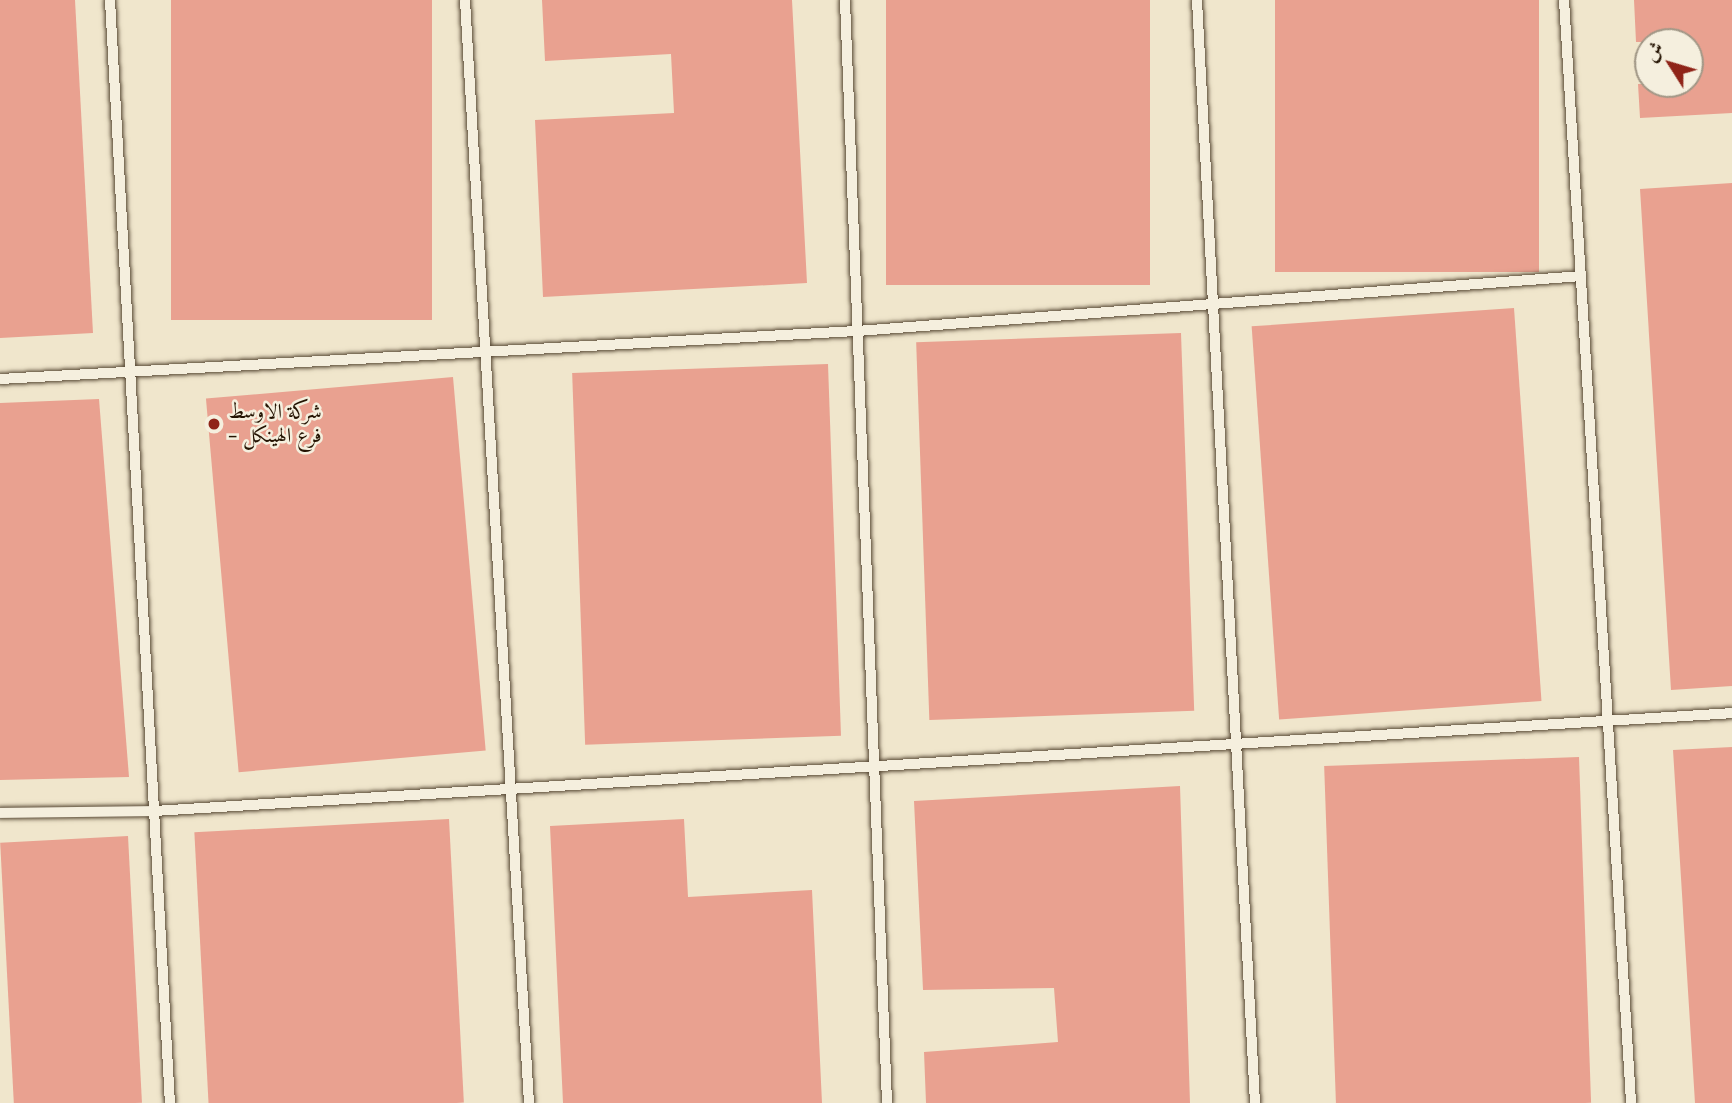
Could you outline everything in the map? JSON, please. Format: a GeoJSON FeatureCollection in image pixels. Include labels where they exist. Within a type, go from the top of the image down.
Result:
{"type":"FeatureCollection","features":[{"type":"Feature","properties":{"kind":"lane"},"geometry":{"type":"LineString","coordinates":[[110,0],[170,1103]]}},
{"type":"Feature","properties":{"kind":"lane"},"geometry":{"type":"LineString","coordinates":[[465,0],[529,1103]]}},
{"type":"Feature","properties":{"kind":"lane"},"geometry":{"type":"LineString","coordinates":[[845,0],[870,768],[887,1103]]}},
{"type":"Feature","properties":{"kind":"lane"},"geometry":{"type":"LineString","coordinates":[[1197,0],[1255,1103]]}},
{"type":"Feature","properties":{"kind":"lane"},"geometry":{"type":"LineString","coordinates":[[1564,0],[1631,1103]]}},
{"type":"Feature","properties":{"kind":"lane"},"geometry":{"type":"LineString","coordinates":[[0,379],[485,348],[857,331],[1213,300],[1581,276]]}},
{"type":"Feature","properties":{"kind":"lane"},"geometry":{"type":"LineString","coordinates":[[0,813],[154,811],[511,785],[1237,747],[1608,718],[1732,713]]}},
{"type":"Feature","properties":{"kind":"building"},"geometry":{"type":"Polygon","coordinates":[[[0,0],[75,0],[93,333],[0,338],[0,0]]]}},
{"type":"Feature","properties":{"kind":"building"},"geometry":{"type":"Polygon","coordinates":[[[171,0],[432,0],[432,320],[171,320],[171,0]]]}},
{"type":"Feature","properties":{"kind":"building"},"geometry":{"type":"Polygon","coordinates":[[[542,0],[792,0],[807,283],[543,297],[535,120],[674,113],[671,54],[545,61],[542,0]]]}},
{"type":"Feature","properties":{"kind":"building"},"geometry":{"type":"Polygon","coordinates":[[[886,0],[1150,0],[1150,285],[886,285],[886,0]]]}},
{"type":"Feature","properties":{"kind":"building"},"geometry":{"type":"Polygon","coordinates":[[[1275,0],[1539,0],[1539,272],[1275,272],[1275,0]]]}},
{"type":"Feature","properties":{"kind":"building"},"geometry":{"type":"Polygon","coordinates":[[[1634,0],[1732,0],[1732,113],[1640,118],[1639,98],[1704,98],[1704,28],[1635,28],[1634,0]]]}},
{"type":"Feature","properties":{"kind":"building"},"geometry":{"type":"Polygon","coordinates":[[[1732,183],[1732,686],[1671,690],[1640,189],[1732,183]]]}},
{"type":"Feature","properties":{"kind":"building"},"geometry":{"type":"Polygon","coordinates":[[[1514,308],[1541,701],[1279,719],[1252,326],[1514,308]]]}},
{"type":"Feature","properties":{"kind":"building"},"geometry":{"type":"Polygon","coordinates":[[[1181,333],[1194,711],[929,720],[916,342],[1181,333]]]}},
{"type":"Feature","properties":{"kind":"building"},"geometry":{"type":"Polygon","coordinates":[[[828,364],[841,736],[585,745],[572,373],[828,364]]]}},
{"type":"Feature","properties":{"kind":"building"},"geometry":{"type":"Polygon","coordinates":[[[453,377],[486,751],[239,772],[206,399],[453,377]]]}},
{"type":"Feature","properties":{"kind":"building"},"geometry":{"type":"Polygon","coordinates":[[[99,399],[129,777],[0,780],[0,403],[99,399]]]}},
{"type":"Feature","properties":{"kind":"building"},"geometry":{"type":"Polygon","coordinates":[[[1732,747],[1732,1103],[1695,1103],[1673,750],[1732,747]]]}},
{"type":"Feature","properties":{"kind":"building"},"geometry":{"type":"Polygon","coordinates":[[[1579,757],[1591,1103],[1336,1103],[1324,766],[1579,757]]]}},
{"type":"Feature","properties":{"kind":"building"},"geometry":{"type":"Polygon","coordinates":[[[1180,786],[1190,1103],[926,1103],[924,1052],[1058,1042],[1054,988],[923,990],[914,801],[1180,786]]]}},
{"type":"Feature","properties":{"kind":"building"},"geometry":{"type":"Polygon","coordinates":[[[449,819],[464,1103],[209,1103],[194,832],[449,819]]]}},
{"type":"Feature","properties":{"kind":"building"},"geometry":{"type":"Polygon","coordinates":[[[684,819],[688,897],[812,890],[822,1103],[563,1103],[550,826],[684,819]]]}},
{"type":"Feature","properties":{"kind":"building"},"geometry":{"type":"Polygon","coordinates":[[[128,836],[142,1103],[14,1103],[0,843],[128,836]]]}},
{"type":"Feature","properties":{"kind":"place","name":"شركة الاوسط - فرع الهينكل"},"geometry":{"type":"Point","coordinates":[214,424]}}]}
